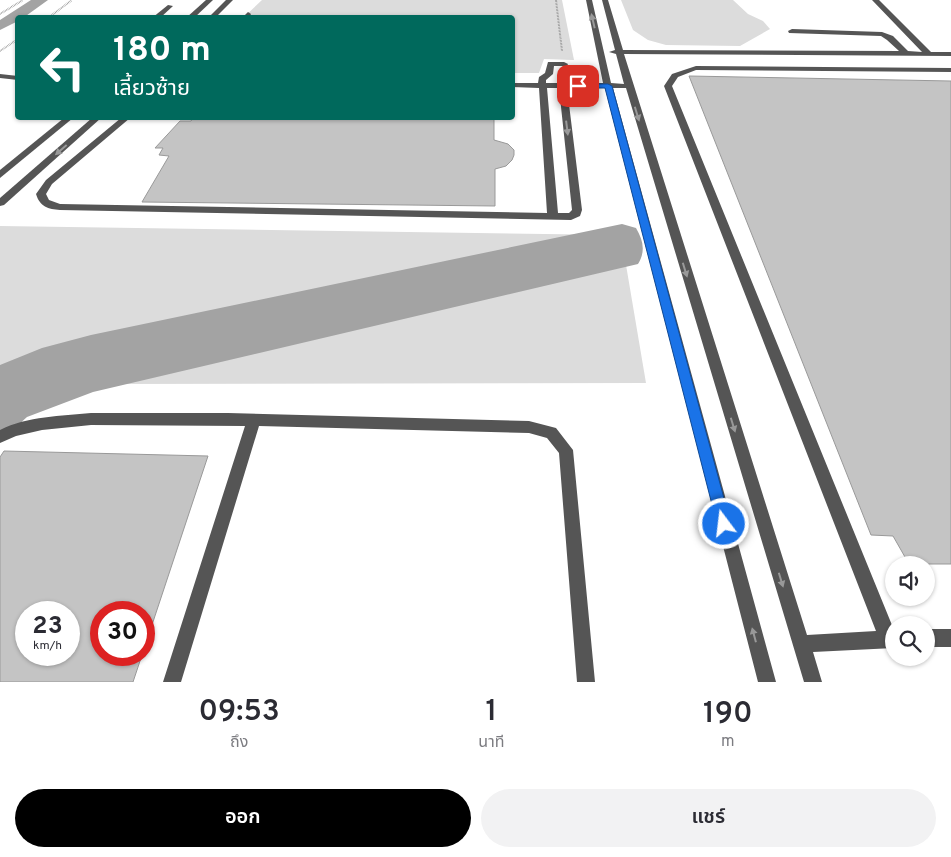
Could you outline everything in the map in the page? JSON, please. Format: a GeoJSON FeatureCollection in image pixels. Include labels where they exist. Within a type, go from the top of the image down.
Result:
{"type":"FeatureCollection","features":[{"type":"Feature","properties":{"kind":"street"},"geometry":{"type":"LineString","coordinates":[[192,15],[210,0]]}},
{"type":"Feature","properties":{"kind":"street"},"geometry":{"type":"LineString","coordinates":[[214,15],[230,0]]}},
{"type":"Feature","properties":{"kind":"street"},"geometry":{"type":"LineString","coordinates":[[589,0],[608,83],[767,682]]}},
{"type":"Feature","properties":{"kind":"street"},"geometry":{"type":"LineString","coordinates":[[605,0],[628,83],[813,682]]}},
{"type":"Feature","properties":{"kind":"street"},"geometry":{"type":"LineString","coordinates":[[875,0],[929,54]]}},
{"type":"Feature","properties":{"kind":"street"},"geometry":{"type":"LineString","coordinates":[[158,15],[170,6]]}},
{"type":"Feature","properties":{"kind":"street"},"geometry":{"type":"LineString","coordinates":[[792,31],[882,34],[890,38],[904,54]]}},
{"type":"Feature","properties":{"kind":"street"},"geometry":{"type":"LineString","coordinates":[[600,52],[951,54]]}},
{"type":"Feature","properties":{"kind":"street"},"geometry":{"type":"LineString","coordinates":[[515,85],[542,82],[549,74],[551,64],[564,64]]}},
{"type":"Feature","properties":{"kind":"street"},"geometry":{"type":"LineString","coordinates":[[885,624],[668,86],[670,80],[676,74],[696,68],[951,70]]}},
{"type":"Feature","properties":{"kind":"street"},"geometry":{"type":"LineString","coordinates":[[0,76],[15,78]]}},
{"type":"Feature","properties":{"kind":"street"},"geometry":{"type":"LineString","coordinates":[[515,79],[562,83],[628,83]]}},
{"type":"Feature","properties":{"kind":"street"},"geometry":{"type":"LineString","coordinates":[[542,82],[553,218]]}},
{"type":"Feature","properties":{"kind":"street"},"geometry":{"type":"LineString","coordinates":[[124,120],[50,182],[41,194],[42,201],[48,206],[60,207],[571,217],[576,214],[577,210],[562,83]]}},
{"type":"Feature","properties":{"kind":"street"},"geometry":{"type":"LineString","coordinates":[[0,175],[67,120]]}},
{"type":"Feature","properties":{"kind":"street"},"geometry":{"type":"LineString","coordinates":[[0,203],[95,120]]}},
{"type":"Feature","properties":{"kind":"street"},"geometry":{"type":"LineString","coordinates":[[0,436],[14,430],[42,424],[91,419],[254,420],[529,427],[551,433],[566,450],[586,682]]}},
{"type":"Feature","properties":{"kind":"street"},"geometry":{"type":"LineString","coordinates":[[172,682],[254,420]]}},
{"type":"Feature","properties":{"kind":"street"},"geometry":{"type":"LineString","coordinates":[[935,638],[951,638]]}},
{"type":"Feature","properties":{"kind":"street"},"geometry":{"type":"LineString","coordinates":[[801,644],[885,639]]}},
{"type":"Feature","properties":{"kind":"path"},"geometry":{"type":"LineString","coordinates":[[0,14],[24,0]]}},
{"type":"Feature","properties":{"kind":"path"},"geometry":{"type":"LineString","coordinates":[[52,15],[72,0]]}},
{"type":"Feature","properties":{"kind":"path"},"geometry":{"type":"LineString","coordinates":[[556,0],[564,64]]}},
{"type":"Feature","properties":{"kind":"path"},"geometry":{"type":"LineString","coordinates":[[0,51],[15,41]]}},
{"type":"Feature","properties":{"kind":"shaded area"},"geometry":{"type":"Polygon","coordinates":[[[262,0],[562,0],[574,60],[544,59],[539,73],[515,73],[515,15],[246,15],[262,0]]]}},
{"type":"Feature","properties":{"kind":"shaded area"},"geometry":{"type":"Polygon","coordinates":[[[621,0],[733,0],[748,14],[763,21],[770,29],[740,46],[666,45],[648,40],[633,30],[621,0]]]}},
{"type":"Feature","properties":{"kind":"shaded area"},"geometry":{"type":"Polygon","coordinates":[[[0,226],[617,235],[103,351],[42,368],[0,387],[0,226]]]}},
{"type":"Feature","properties":{"kind":"shaded area"},"geometry":{"type":"Polygon","coordinates":[[[625,259],[646,383],[105,384],[33,399],[0,419],[0,411],[10,402],[81,373],[625,259]]]}},
{"type":"Feature","properties":{"kind":"building"},"geometry":{"type":"Polygon","coordinates":[[[689,76],[951,81],[951,564],[935,564],[935,556],[904,556],[893,536],[871,535],[689,76]]]}},
{"type":"Feature","properties":{"kind":"building"},"geometry":{"type":"Polygon","coordinates":[[[494,120],[494,140],[508,144],[514,150],[514,155],[506,166],[495,169],[495,206],[142,202],[169,156],[159,155],[163,148],[155,148],[180,121],[494,120]]]}},
{"type":"Feature","properties":{"kind":"building"},"geometry":{"type":"Polygon","coordinates":[[[4,451],[208,456],[155,616],[155,601],[90,601],[90,666],[138,666],[133,682],[0,682],[0,457],[4,451]]]}},
{"type":"Feature","properties":{"kind":"waterway"},"geometry":{"type":"LineString","coordinates":[[17,15],[41,0]]}},
{"type":"Feature","properties":{"kind":"waterway"},"geometry":{"type":"LineString","coordinates":[[0,26],[15,16]]}},
{"type":"Feature","properties":{"kind":"waterway"},"geometry":{"type":"LineString","coordinates":[[0,387],[42,368],[91,354],[622,237],[624,254],[90,373],[10,402],[0,411]]}},
{"type":"Feature","properties":{"kind":"route"},"geometry":{"type":"LineString","coordinates":[[578,86],[608,86],[724,524]]}}]}
